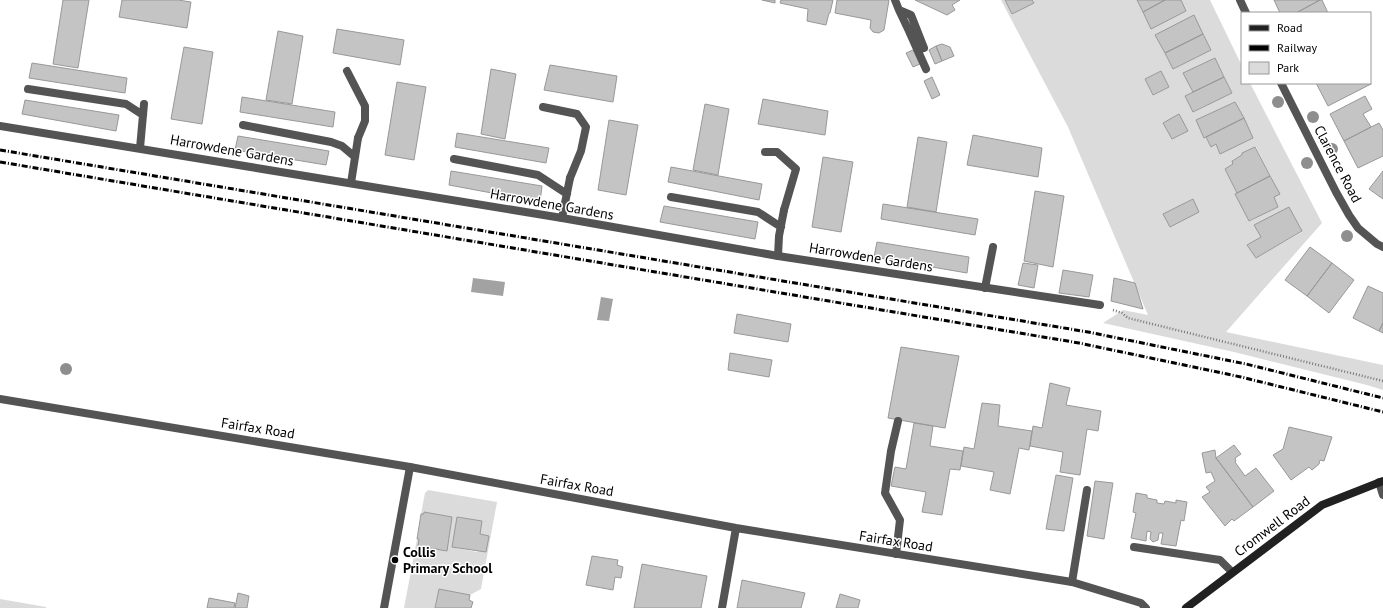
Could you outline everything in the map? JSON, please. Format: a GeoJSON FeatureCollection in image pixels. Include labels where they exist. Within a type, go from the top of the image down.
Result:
{"type":"FeatureCollection","features":[{"type":"Feature","properties":{"kind":"main road","name":"Cromwell Road"},"geometry":{"type":"LineString","coordinates":[[1186,608],[1322,505],[1381,481]]}},
{"type":"Feature","properties":{"kind":"street"},"geometry":{"type":"LineString","coordinates":[[895,0],[898,10],[910,31],[926,69]]}},
{"type":"Feature","properties":{"kind":"street"},"geometry":{"type":"LineString","coordinates":[[1240,0],[1246,12]]}},
{"type":"Feature","properties":{"kind":"street"},"geometry":{"type":"LineString","coordinates":[[898,10],[911,14],[924,48]]}},
{"type":"Feature","properties":{"kind":"street"},"geometry":{"type":"LineString","coordinates":[[347,71],[365,106],[365,122],[358,138],[351,184]]}},
{"type":"Feature","properties":{"kind":"street","name":"Clarence Road"},"geometry":{"type":"LineString","coordinates":[[1282,84],[1349,215],[1358,228],[1377,244],[1383,247]]}},
{"type":"Feature","properties":{"kind":"street"},"geometry":{"type":"LineString","coordinates":[[28,89],[126,104],[143,115]]}},
{"type":"Feature","properties":{"kind":"street"},"geometry":{"type":"LineString","coordinates":[[140,148],[144,104]]}},
{"type":"Feature","properties":{"kind":"street"},"geometry":{"type":"LineString","coordinates":[[542,107],[577,114],[586,127],[581,151],[570,178],[562,218]]}},
{"type":"Feature","properties":{"kind":"street"},"geometry":{"type":"LineString","coordinates":[[243,125],[331,142],[342,146],[355,157]]}},
{"type":"Feature","properties":{"kind":"street","name":"Harrowdene Gardens"},"geometry":{"type":"LineString","coordinates":[[0,126],[562,218],[778,256],[1100,305]]}},
{"type":"Feature","properties":{"kind":"street"},"geometry":{"type":"LineString","coordinates":[[765,152],[777,152],[796,168],[784,210],[778,256]]}},
{"type":"Feature","properties":{"kind":"street"},"geometry":{"type":"LineString","coordinates":[[454,159],[538,175],[567,194]]}},
{"type":"Feature","properties":{"kind":"street"},"geometry":{"type":"LineString","coordinates":[[671,197],[758,212],[781,227]]}},
{"type":"Feature","properties":{"kind":"street"},"geometry":{"type":"LineString","coordinates":[[985,288],[994,247]]}},
{"type":"Feature","properties":{"kind":"street","name":"Fairfax Road"},"geometry":{"type":"LineString","coordinates":[[0,399],[410,468],[736,528],[1072,582],[1141,603],[1146,608]]}},
{"type":"Feature","properties":{"kind":"street"},"geometry":{"type":"LineString","coordinates":[[896,554],[900,520],[885,493],[891,451],[898,421]]}},
{"type":"Feature","properties":{"kind":"street"},"geometry":{"type":"LineString","coordinates":[[384,608],[410,468]]}},
{"type":"Feature","properties":{"kind":"street"},"geometry":{"type":"LineString","coordinates":[[1381,481],[1383,495]]}},
{"type":"Feature","properties":{"kind":"street"},"geometry":{"type":"LineString","coordinates":[[1072,582],[1087,490]]}},
{"type":"Feature","properties":{"kind":"street"},"geometry":{"type":"LineString","coordinates":[[722,608],[736,528]]}},
{"type":"Feature","properties":{"kind":"street"},"geometry":{"type":"LineString","coordinates":[[1134,547],[1220,560],[1232,572]]}},
{"type":"Feature","properties":{"kind":"path"},"geometry":{"type":"LineString","coordinates":[[1100,305],[1122,313],[1128,318],[1383,381]]}},
{"type":"Feature","properties":{"kind":"green space"},"geometry":{"type":"Polygon","coordinates":[[[1001,0],[1137,0],[1151,28],[1186,11],[1181,0],[1210,0],[1241,64],[1241,84],[1251,84],[1322,223],[1226,332],[1383,365],[1383,390],[1234,352],[1103,323],[1123,310],[1148,315],[1068,127],[1001,0]],[[1194,16],[1156,35],[1173,69],[1211,50],[1194,16]],[[1215,58],[1184,73],[1193,92],[1185,96],[1194,112],[1232,93],[1215,58]],[[1161,71],[1145,79],[1153,95],[1169,87],[1161,71]],[[1235,102],[1196,120],[1204,138],[1206,137],[1211,147],[1216,144],[1220,153],[1253,138],[1235,102]],[[1179,115],[1163,123],[1172,139],[1188,131],[1179,115]],[[1256,147],[1242,153],[1242,155],[1232,160],[1233,164],[1225,169],[1237,193],[1235,194],[1250,221],[1278,207],[1274,197],[1279,194],[1256,147]],[[1289,208],[1254,225],[1261,237],[1247,245],[1256,258],[1302,232],[1289,208]]]}},
{"type":"Feature","properties":{"kind":"green space"},"geometry":{"type":"Polygon","coordinates":[[[428,490],[497,502],[481,589],[470,595],[439,589],[435,608],[404,608],[417,539],[447,550],[452,517],[425,512],[424,514],[421,514],[425,493],[428,490]],[[458,517],[452,547],[477,552],[486,552],[489,536],[480,534],[482,521],[458,517]]]}},
{"type":"Feature","properties":{"kind":"green space"},"geometry":{"type":"Polygon","coordinates":[[[0,599],[46,607],[46,608],[0,608],[0,599]]]}},
{"type":"Feature","properties":{"kind":"shaded area"},"geometry":{"type":"Polygon","coordinates":[[[473,278],[505,282],[503,296],[471,292],[473,278]]]}},
{"type":"Feature","properties":{"kind":"shaded area"},"geometry":{"type":"Polygon","coordinates":[[[601,297],[613,299],[609,321],[597,320],[601,297]]]}},
{"type":"Feature","properties":{"kind":"building"},"geometry":{"type":"Polygon","coordinates":[[[63,0],[89,0],[78,68],[53,64],[63,0]]]}},
{"type":"Feature","properties":{"kind":"building"},"geometry":{"type":"Polygon","coordinates":[[[122,0],[178,0],[191,2],[187,28],[119,17],[122,0]]]}},
{"type":"Feature","properties":{"kind":"building"},"geometry":{"type":"Polygon","coordinates":[[[762,0],[775,0],[775,3],[762,0]]]}},
{"type":"Feature","properties":{"kind":"building"},"geometry":{"type":"Polygon","coordinates":[[[781,0],[833,0],[826,25],[807,21],[808,9],[780,3],[781,0]]]}},
{"type":"Feature","properties":{"kind":"building"},"geometry":{"type":"Polygon","coordinates":[[[837,0],[889,0],[884,30],[879,33],[873,32],[870,28],[871,20],[835,13],[837,0]]]}},
{"type":"Feature","properties":{"kind":"building"},"geometry":{"type":"Polygon","coordinates":[[[915,0],[960,0],[952,5],[955,10],[947,15],[915,0]]]}},
{"type":"Feature","properties":{"kind":"building"},"geometry":{"type":"Polygon","coordinates":[[[1005,0],[1032,0],[1034,3],[1012,14],[1005,0]]]}},
{"type":"Feature","properties":{"kind":"building"},"geometry":{"type":"Polygon","coordinates":[[[1137,0],[1165,0],[1143,12],[1137,0]]]}},
{"type":"Feature","properties":{"kind":"building"},"geometry":{"type":"Polygon","coordinates":[[[1165,0],[1181,0],[1186,11],[1151,29],[1143,12],[1165,0]]]}},
{"type":"Feature","properties":{"kind":"building"},"geometry":{"type":"Polygon","coordinates":[[[1274,0],[1320,0],[1298,12],[1280,12],[1274,0]]]}},
{"type":"Feature","properties":{"kind":"building"},"geometry":{"type":"Polygon","coordinates":[[[1322,0],[1328,12],[1298,12],[1322,0]]]}},
{"type":"Feature","properties":{"kind":"building"},"geometry":{"type":"Polygon","coordinates":[[[1194,15],[1203,34],[1165,53],[1155,35],[1194,15]]]}},
{"type":"Feature","properties":{"kind":"building"},"geometry":{"type":"Polygon","coordinates":[[[337,29],[404,40],[400,65],[333,53],[337,29]]]}},
{"type":"Feature","properties":{"kind":"building"},"geometry":{"type":"Polygon","coordinates":[[[278,31],[303,36],[292,104],[266,100],[278,31]]]}},
{"type":"Feature","properties":{"kind":"building"},"geometry":{"type":"Polygon","coordinates":[[[1203,34],[1211,50],[1173,69],[1165,53],[1203,34]]]}},
{"type":"Feature","properties":{"kind":"building"},"geometry":{"type":"Polygon","coordinates":[[[942,44],[950,47],[954,56],[942,61],[936,46],[942,44]]]}},
{"type":"Feature","properties":{"kind":"building"},"geometry":{"type":"Polygon","coordinates":[[[936,46],[942,61],[935,64],[929,50],[936,46]]]}},
{"type":"Feature","properties":{"kind":"building"},"geometry":{"type":"Polygon","coordinates":[[[184,47],[213,52],[202,124],[171,119],[184,47]]]}},
{"type":"Feature","properties":{"kind":"building"},"geometry":{"type":"Polygon","coordinates":[[[913,50],[920,64],[913,67],[906,53],[913,50]]]}},
{"type":"Feature","properties":{"kind":"building"},"geometry":{"type":"Polygon","coordinates":[[[1215,58],[1224,77],[1193,92],[1183,73],[1215,58]]]}},
{"type":"Feature","properties":{"kind":"building"},"geometry":{"type":"Polygon","coordinates":[[[32,63],[127,78],[125,93],[29,78],[32,63]]]}},
{"type":"Feature","properties":{"kind":"building"},"geometry":{"type":"Polygon","coordinates":[[[550,65],[617,76],[613,102],[544,90],[550,65]]]}},
{"type":"Feature","properties":{"kind":"building"},"geometry":{"type":"Polygon","coordinates":[[[491,69],[516,74],[505,139],[481,134],[491,69]]]}},
{"type":"Feature","properties":{"kind":"building"},"geometry":{"type":"Polygon","coordinates":[[[1161,71],[1169,87],[1153,95],[1145,79],[1161,71]]]}},
{"type":"Feature","properties":{"kind":"building"},"geometry":{"type":"Polygon","coordinates":[[[932,77],[940,95],[932,99],[924,81],[932,77]]]}},
{"type":"Feature","properties":{"kind":"building"},"geometry":{"type":"Polygon","coordinates":[[[1224,77],[1232,93],[1193,112],[1185,96],[1224,77]]]}},
{"type":"Feature","properties":{"kind":"building"},"geometry":{"type":"Polygon","coordinates":[[[397,82],[426,87],[414,160],[385,155],[397,82]]]}},
{"type":"Feature","properties":{"kind":"building"},"geometry":{"type":"Polygon","coordinates":[[[1317,84],[1371,84],[1328,106],[1317,84]]]}},
{"type":"Feature","properties":{"kind":"building"},"geometry":{"type":"Polygon","coordinates":[[[1365,96],[1372,109],[1363,114],[1371,127],[1344,141],[1330,114],[1365,96]]]}},
{"type":"Feature","properties":{"kind":"building"},"geometry":{"type":"Polygon","coordinates":[[[242,97],[335,112],[333,127],[240,112],[242,97]]]}},
{"type":"Feature","properties":{"kind":"building"},"geometry":{"type":"Polygon","coordinates":[[[763,99],[828,111],[825,135],[758,124],[763,99]]]}},
{"type":"Feature","properties":{"kind":"building"},"geometry":{"type":"Polygon","coordinates":[[[25,100],[119,115],[116,131],[22,114],[25,100]]]}},
{"type":"Feature","properties":{"kind":"building"},"geometry":{"type":"Polygon","coordinates":[[[1235,102],[1244,118],[1204,138],[1196,120],[1235,102]]]}},
{"type":"Feature","properties":{"kind":"building"},"geometry":{"type":"Polygon","coordinates":[[[705,104],[729,109],[718,175],[693,170],[705,104]]]}},
{"type":"Feature","properties":{"kind":"building"},"geometry":{"type":"Polygon","coordinates":[[[1179,114],[1188,131],[1172,139],[1163,123],[1179,114]]]}},
{"type":"Feature","properties":{"kind":"building"},"geometry":{"type":"Polygon","coordinates":[[[1244,118],[1253,138],[1220,154],[1216,144],[1211,147],[1206,137],[1244,118]]]}},
{"type":"Feature","properties":{"kind":"building"},"geometry":{"type":"Polygon","coordinates":[[[609,120],[638,125],[626,195],[598,190],[609,120]]]}},
{"type":"Feature","properties":{"kind":"building"},"geometry":{"type":"Polygon","coordinates":[[[1379,123],[1383,130],[1383,156],[1358,168],[1344,141],[1379,123]]]}},
{"type":"Feature","properties":{"kind":"building"},"geometry":{"type":"Polygon","coordinates":[[[457,133],[549,148],[546,163],[455,147],[457,133]]]}},
{"type":"Feature","properties":{"kind":"building"},"geometry":{"type":"Polygon","coordinates":[[[973,135],[1042,148],[1038,177],[967,165],[973,135]]]}},
{"type":"Feature","properties":{"kind":"building"},"geometry":{"type":"Polygon","coordinates":[[[238,136],[329,151],[326,165],[235,150],[238,136]]]}},
{"type":"Feature","properties":{"kind":"building"},"geometry":{"type":"Polygon","coordinates":[[[918,137],[947,142],[936,212],[907,207],[918,137]]]}},
{"type":"Feature","properties":{"kind":"building"},"geometry":{"type":"Polygon","coordinates":[[[1255,147],[1270,176],[1237,193],[1225,169],[1233,164],[1232,161],[1242,155],[1242,153],[1255,147]]]}},
{"type":"Feature","properties":{"kind":"building"},"geometry":{"type":"Polygon","coordinates":[[[823,157],[853,162],[841,232],[812,227],[823,157]]]}},
{"type":"Feature","properties":{"kind":"building"},"geometry":{"type":"Polygon","coordinates":[[[671,167],[762,184],[759,200],[668,182],[671,167]]]}},
{"type":"Feature","properties":{"kind":"building"},"geometry":{"type":"Polygon","coordinates":[[[451,171],[542,186],[540,202],[449,185],[451,171]]]}},
{"type":"Feature","properties":{"kind":"building"},"geometry":{"type":"Polygon","coordinates":[[[1383,171],[1383,199],[1369,189],[1383,171]]]}},
{"type":"Feature","properties":{"kind":"building"},"geometry":{"type":"Polygon","coordinates":[[[1270,176],[1280,194],[1274,197],[1278,207],[1249,221],[1235,194],[1270,176]]]}},
{"type":"Feature","properties":{"kind":"building"},"geometry":{"type":"Polygon","coordinates":[[[1035,191],[1064,196],[1053,267],[1024,261],[1035,191]]]}},
{"type":"Feature","properties":{"kind":"building"},"geometry":{"type":"Polygon","coordinates":[[[1193,199],[1199,212],[1170,227],[1163,214],[1193,199]]]}},
{"type":"Feature","properties":{"kind":"building"},"geometry":{"type":"Polygon","coordinates":[[[883,204],[978,219],[975,235],[881,219],[883,204]]]}},
{"type":"Feature","properties":{"kind":"building"},"geometry":{"type":"Polygon","coordinates":[[[664,206],[758,222],[755,239],[660,222],[664,206]]]}},
{"type":"Feature","properties":{"kind":"building"},"geometry":{"type":"Polygon","coordinates":[[[1289,207],[1302,231],[1256,258],[1247,245],[1261,237],[1254,225],[1289,207]]]}},
{"type":"Feature","properties":{"kind":"building"},"geometry":{"type":"Polygon","coordinates":[[[877,242],[969,257],[967,273],[874,257],[877,242]]]}},
{"type":"Feature","properties":{"kind":"building"},"geometry":{"type":"Polygon","coordinates":[[[1310,247],[1332,263],[1307,296],[1285,280],[1310,247]]]}},
{"type":"Feature","properties":{"kind":"building"},"geometry":{"type":"Polygon","coordinates":[[[1023,263],[1038,265],[1034,288],[1018,285],[1023,263]]]}},
{"type":"Feature","properties":{"kind":"building"},"geometry":{"type":"Polygon","coordinates":[[[1332,263],[1354,280],[1329,313],[1307,296],[1332,263]]]}},
{"type":"Feature","properties":{"kind":"building"},"geometry":{"type":"Polygon","coordinates":[[[1063,270],[1093,275],[1089,297],[1059,293],[1063,270]]]}},
{"type":"Feature","properties":{"kind":"building"},"geometry":{"type":"Polygon","coordinates":[[[1114,278],[1135,283],[1143,309],[1111,301],[1114,278]]]}},
{"type":"Feature","properties":{"kind":"building"},"geometry":{"type":"Polygon","coordinates":[[[1368,286],[1383,293],[1383,323],[1379,331],[1353,318],[1368,286]]]}},
{"type":"Feature","properties":{"kind":"building"},"geometry":{"type":"Polygon","coordinates":[[[737,314],[791,324],[788,342],[734,333],[737,314]]]}},
{"type":"Feature","properties":{"kind":"building"},"geometry":{"type":"Polygon","coordinates":[[[1383,323],[1383,333],[1379,331],[1383,323]]]}},
{"type":"Feature","properties":{"kind":"building"},"geometry":{"type":"Polygon","coordinates":[[[901,347],[959,356],[945,428],[888,418],[901,347]]]}},
{"type":"Feature","properties":{"kind":"building"},"geometry":{"type":"Polygon","coordinates":[[[730,353],[772,360],[769,377],[728,370],[730,353]]]}},
{"type":"Feature","properties":{"kind":"building"},"geometry":{"type":"Polygon","coordinates":[[[1050,383],[1070,388],[1066,405],[1101,411],[1098,431],[1087,429],[1080,475],[1060,472],[1063,452],[1030,446],[1033,426],[1042,428],[1050,383]]]}},
{"type":"Feature","properties":{"kind":"building"},"geometry":{"type":"Polygon","coordinates":[[[982,403],[1000,405],[998,426],[1032,431],[1029,450],[1019,448],[1010,494],[990,490],[994,472],[961,466],[964,447],[974,449],[982,403]]]}},
{"type":"Feature","properties":{"kind":"building"},"geometry":{"type":"Polygon","coordinates":[[[914,423],[933,426],[930,446],[963,451],[960,470],[950,469],[942,515],[922,512],[926,492],[891,486],[895,467],[906,469],[914,423]]]}},
{"type":"Feature","properties":{"kind":"building"},"geometry":{"type":"Polygon","coordinates":[[[1289,427],[1332,437],[1324,461],[1320,460],[1319,464],[1312,470],[1309,467],[1291,480],[1273,455],[1283,449],[1289,427]]]}},
{"type":"Feature","properties":{"kind":"building"},"geometry":{"type":"Polygon","coordinates":[[[1234,445],[1241,454],[1235,458],[1235,462],[1245,476],[1256,468],[1274,491],[1253,507],[1216,458],[1234,445]]]}},
{"type":"Feature","properties":{"kind":"building"},"geometry":{"type":"Polygon","coordinates":[[[1215,450],[1216,458],[1253,507],[1234,521],[1232,519],[1225,526],[1202,497],[1210,492],[1206,487],[1215,481],[1211,472],[1206,473],[1202,453],[1215,450]]]}},
{"type":"Feature","properties":{"kind":"building"},"geometry":{"type":"Polygon","coordinates":[[[1056,475],[1073,478],[1064,531],[1046,529],[1056,475]]]}},
{"type":"Feature","properties":{"kind":"building"},"geometry":{"type":"Polygon","coordinates":[[[1095,481],[1113,483],[1104,539],[1087,536],[1095,481]]]}},
{"type":"Feature","properties":{"kind":"building"},"geometry":{"type":"Polygon","coordinates":[[[1136,493],[1147,495],[1147,498],[1157,500],[1157,503],[1164,504],[1165,501],[1176,503],[1176,500],[1187,502],[1184,521],[1181,520],[1176,546],[1161,544],[1163,533],[1159,533],[1158,540],[1153,542],[1150,539],[1151,532],[1147,531],[1146,541],[1131,538],[1136,513],[1133,512],[1136,493]]]}},
{"type":"Feature","properties":{"kind":"building"},"geometry":{"type":"Polygon","coordinates":[[[424,512],[452,517],[447,551],[418,546],[419,539],[417,539],[421,514],[424,514],[424,512]]]}},
{"type":"Feature","properties":{"kind":"building"},"geometry":{"type":"Polygon","coordinates":[[[457,517],[482,521],[480,534],[489,536],[486,552],[452,547],[457,517]]]}},
{"type":"Feature","properties":{"kind":"building"},"geometry":{"type":"Polygon","coordinates":[[[592,556],[618,560],[617,565],[623,567],[621,578],[615,577],[613,590],[586,585],[592,556]]]}},
{"type":"Feature","properties":{"kind":"building"},"geometry":{"type":"Polygon","coordinates":[[[642,564],[707,576],[701,608],[634,608],[642,564]]]}},
{"type":"Feature","properties":{"kind":"building"},"geometry":{"type":"Polygon","coordinates":[[[742,580],[805,593],[801,608],[737,608],[742,580]]]}},
{"type":"Feature","properties":{"kind":"building"},"geometry":{"type":"Polygon","coordinates":[[[439,589],[470,595],[469,600],[473,602],[471,608],[435,608],[439,589]]]}},
{"type":"Feature","properties":{"kind":"building"},"geometry":{"type":"Polygon","coordinates":[[[238,593],[249,596],[247,608],[235,608],[238,593]]]}},
{"type":"Feature","properties":{"kind":"building"},"geometry":{"type":"Polygon","coordinates":[[[840,594],[860,600],[858,608],[836,608],[840,594]]]}},
{"type":"Feature","properties":{"kind":"building"},"geometry":{"type":"Polygon","coordinates":[[[209,598],[235,603],[234,608],[207,608],[209,598]]]}},
{"type":"Feature","properties":{"kind":"railway"},"geometry":{"type":"LineString","coordinates":[[0,150],[1088,332],[1246,364],[1383,398]]}},
{"type":"Feature","properties":{"kind":"railway"},"geometry":{"type":"LineString","coordinates":[[0,162],[1079,343],[1241,377],[1383,412]]}},
{"type":"Feature","properties":{"kind":"place","name":"Collis Primary School"},"geometry":{"type":"Point","coordinates":[395,560]}}]}
